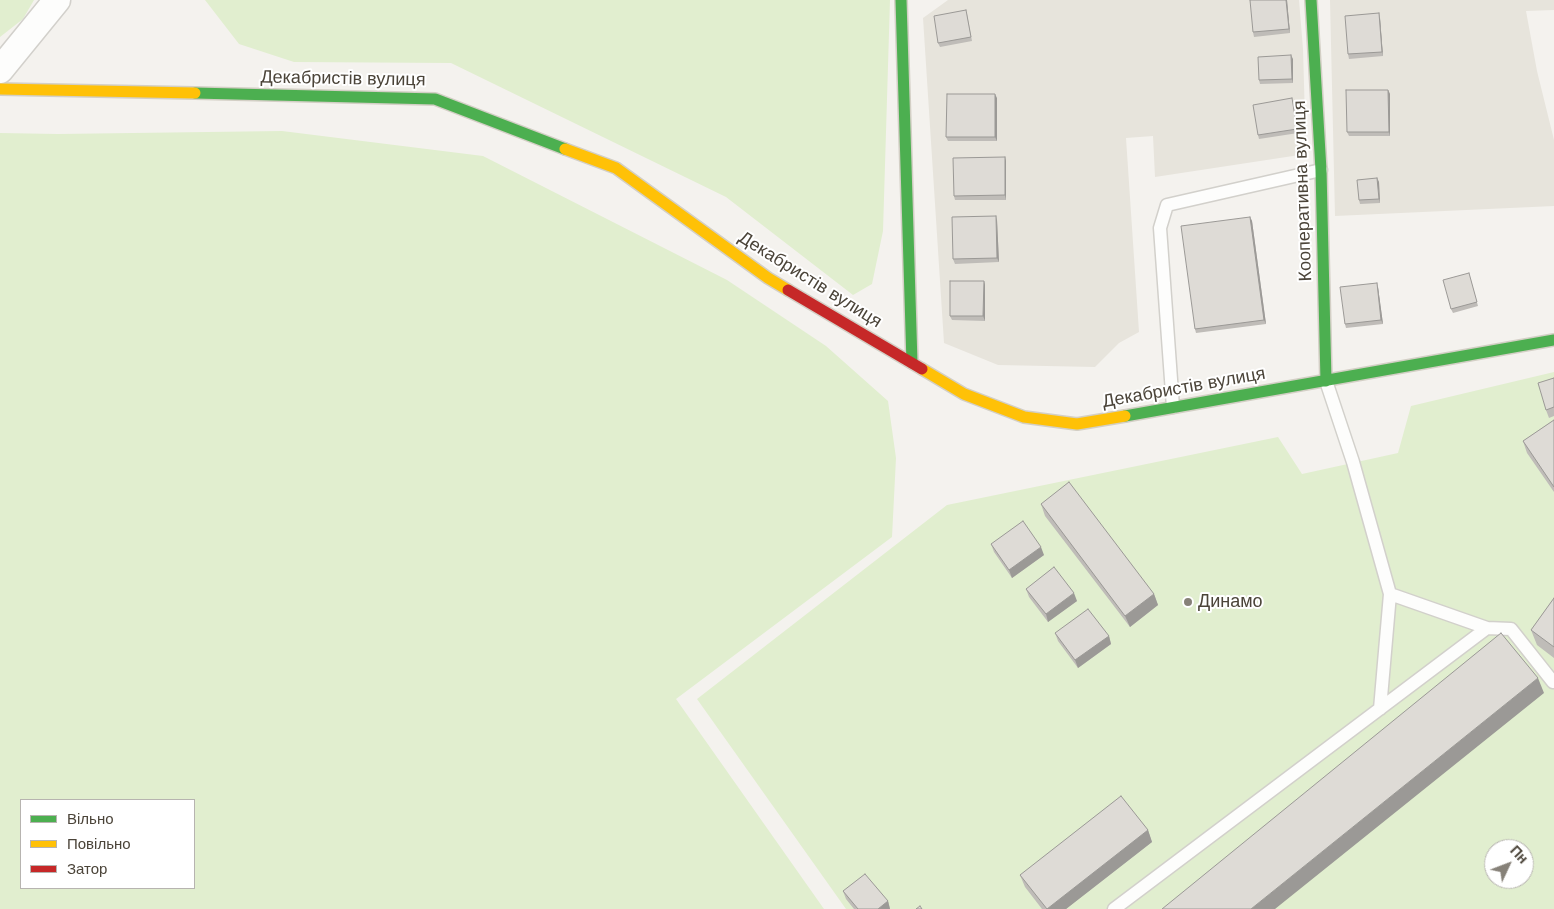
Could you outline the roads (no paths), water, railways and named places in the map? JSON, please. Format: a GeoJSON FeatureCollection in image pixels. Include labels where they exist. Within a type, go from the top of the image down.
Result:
{"type":"FeatureCollection","features":[{"type":"Feature","properties":{"kind":"street"},"geometry":{"type":"LineString","coordinates":[[0,70],[57,0]]}},
{"type":"Feature","properties":{"kind":"street"},"geometry":{"type":"LineString","coordinates":[[901,0],[912,363]]}},
{"type":"Feature","properties":{"kind":"street","name":"Кооперативна вулиця"},"geometry":{"type":"LineString","coordinates":[[1311,0],[1321,170],[1326,381]]}},
{"type":"Feature","properties":{"kind":"street","name":"Декабристів вулиця"},"geometry":{"type":"LineString","coordinates":[[0,89],[435,99],[616,168],[768,278],[964,394],[1024,417],[1077,424],[1554,340]]}},
{"type":"Feature","properties":{"kind":"lane"},"geometry":{"type":"LineString","coordinates":[[1173,407],[1160,228],[1167,205],[1321,170]]}},
{"type":"Feature","properties":{"kind":"lane"},"geometry":{"type":"LineString","coordinates":[[1326,381],[1353,462],[1390,594],[1380,709]]}},
{"type":"Feature","properties":{"kind":"lane"},"geometry":{"type":"LineString","coordinates":[[1390,594],[1487,628],[1512,629],[1553,682]]}},
{"type":"Feature","properties":{"kind":"lane"},"geometry":{"type":"LineString","coordinates":[[1114,909],[1487,628]]}},
{"type":"Feature","properties":{"kind":"place","name":"Динамо"},"geometry":{"type":"Point","coordinates":[1188,602]}}]}
